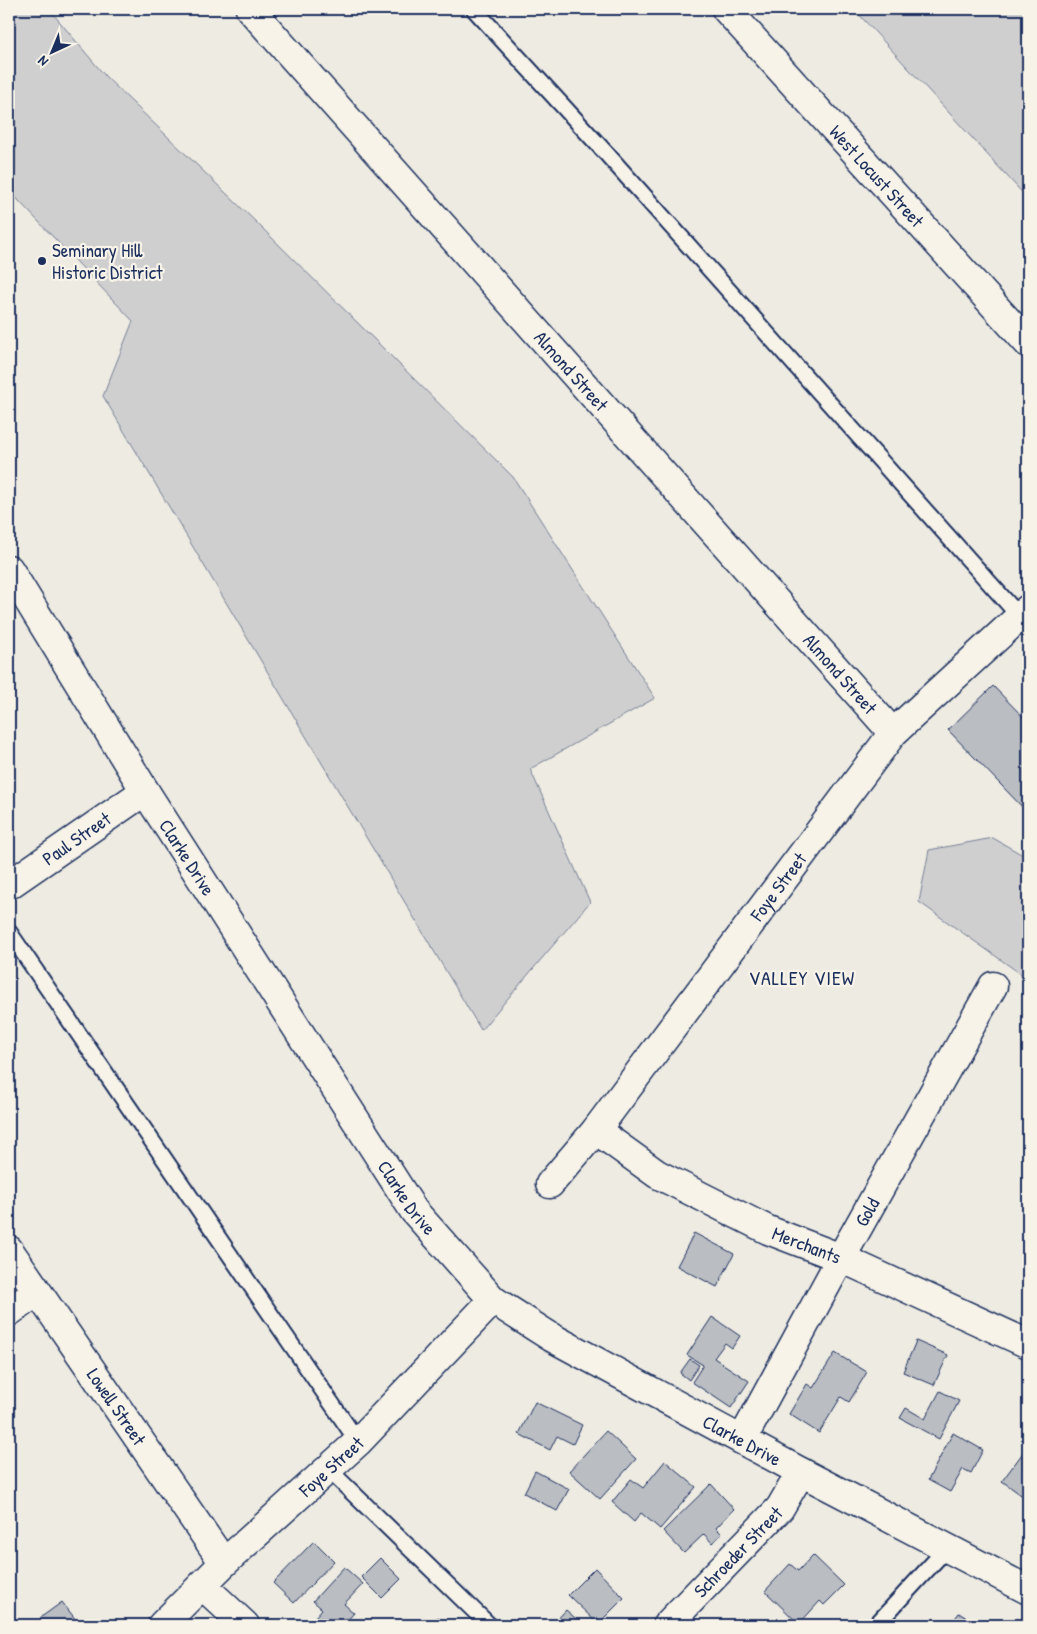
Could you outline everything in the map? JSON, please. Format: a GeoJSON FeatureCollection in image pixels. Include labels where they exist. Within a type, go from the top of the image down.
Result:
{"type":"FeatureCollection","features":[{"type":"Feature","properties":{"kind":"street","name":"Almond Street"},"geometry":{"type":"LineString","coordinates":[[250,9],[893,733]]}},
{"type":"Feature","properties":{"kind":"street","name":"West Locust Street"},"geometry":{"type":"LineString","coordinates":[[726,9],[1028,343]]}},
{"type":"Feature","properties":{"kind":"street","name":"Clarke Drive"},"geometry":{"type":"LineString","coordinates":[[9,568],[145,791],[414,1211],[493,1300],[551,1337],[801,1472],[1028,1590]]}},
{"type":"Feature","properties":{"kind":"street","name":"Foye Street"},"geometry":{"type":"LineString","coordinates":[[550,1184],[596,1130],[893,733],[1024,613]]}},
{"type":"Feature","properties":{"kind":"street","name":"Paul Street"},"geometry":{"type":"LineString","coordinates":[[9,885],[145,791]]}},
{"type":"Feature","properties":{"kind":"street","name":"Gold"},"geometry":{"type":"LineString","coordinates":[[742,1440],[993,986]]}},
{"type":"Feature","properties":{"kind":"street","name":"Merchants"},"geometry":{"type":"LineString","coordinates":[[596,1130],[657,1174],[768,1230],[841,1258],[1028,1344]]}},
{"type":"Feature","properties":{"kind":"street","name":"Lowell Street"},"geometry":{"type":"LineString","coordinates":[[9,1250],[224,1563]]}},
{"type":"Feature","properties":{"kind":"street"},"geometry":{"type":"LineString","coordinates":[[9,1312],[37,1292]]}},
{"type":"Feature","properties":{"kind":"street","name":"Foye Street"},"geometry":{"type":"LineString","coordinates":[[162,1625],[224,1563],[358,1442],[493,1300]]}},
{"type":"Feature","properties":{"kind":"street","name":"Schroeder Street"},"geometry":{"type":"LineString","coordinates":[[667,1625],[780,1508],[801,1472]]}},
{"type":"Feature","properties":{"kind":"street"},"geometry":{"type":"LineString","coordinates":[[202,1585],[245,1625]]}},
{"type":"Feature","properties":{"kind":"lane"},"geometry":{"type":"LineString","coordinates":[[474,9],[1024,613]]}},
{"type":"Feature","properties":{"kind":"lane"},"geometry":{"type":"LineString","coordinates":[[9,932],[358,1442]]}},
{"type":"Feature","properties":{"kind":"lane"},"geometry":{"type":"LineString","coordinates":[[328,1469],[489,1625]]}},
{"type":"Feature","properties":{"kind":"lane"},"geometry":{"type":"LineString","coordinates":[[876,1625],[947,1548]]}},
{"type":"Feature","properties":{"kind":"shaded area"},"geometry":{"type":"Polygon","coordinates":[[[9,9],[49,9],[106,77],[259,225],[513,477],[655,698],[530,769],[590,902],[481,1030],[103,396],[133,321],[18,200],[9,186],[9,9]]]}},
{"type":"Feature","properties":{"kind":"shaded area"},"geometry":{"type":"Polygon","coordinates":[[[854,9],[1022,9],[1028,15],[1028,199],[854,9]]]}},
{"type":"Feature","properties":{"kind":"shaded area"},"geometry":{"type":"Polygon","coordinates":[[[993,838],[1028,858],[1028,979],[919,902],[929,850],[993,838]]]}},
{"type":"Feature","properties":{"kind":"building"},"geometry":{"type":"Polygon","coordinates":[[[993,686],[1028,722],[1028,813],[948,730],[993,686]]]}},
{"type":"Feature","properties":{"kind":"building"},"geometry":{"type":"Polygon","coordinates":[[[694,1233],[734,1254],[717,1287],[677,1266],[694,1233]]]}},
{"type":"Feature","properties":{"kind":"building"},"geometry":{"type":"Polygon","coordinates":[[[712,1317],[740,1336],[732,1348],[725,1343],[714,1358],[749,1381],[731,1408],[692,1382],[703,1365],[687,1355],[712,1317]]]}},
{"type":"Feature","properties":{"kind":"building"},"geometry":{"type":"Polygon","coordinates":[[[916,1341],[948,1355],[934,1385],[903,1372],[916,1341]]]}},
{"type":"Feature","properties":{"kind":"building"},"geometry":{"type":"Polygon","coordinates":[[[835,1353],[867,1372],[849,1402],[841,1397],[819,1433],[789,1414],[807,1384],[813,1388],[835,1353]]]}},
{"type":"Feature","properties":{"kind":"building"},"geometry":{"type":"Polygon","coordinates":[[[690,1359],[699,1365],[689,1380],[680,1373],[690,1359]]]}},
{"type":"Feature","properties":{"kind":"building"},"geometry":{"type":"Polygon","coordinates":[[[940,1391],[959,1401],[939,1439],[900,1418],[906,1408],[925,1419],[940,1391]]]}},
{"type":"Feature","properties":{"kind":"building"},"geometry":{"type":"Polygon","coordinates":[[[535,1402],[582,1425],[573,1444],[557,1436],[550,1450],[519,1434],[535,1402]]]}},
{"type":"Feature","properties":{"kind":"building"},"geometry":{"type":"Polygon","coordinates":[[[606,1431],[636,1459],[600,1499],[569,1471],[606,1431]]]}},
{"type":"Feature","properties":{"kind":"building"},"geometry":{"type":"Polygon","coordinates":[[[953,1433],[983,1450],[971,1473],[963,1469],[950,1492],[928,1480],[953,1433]]]}},
{"type":"Feature","properties":{"kind":"building"},"geometry":{"type":"Polygon","coordinates":[[[1028,1446],[1028,1500],[1002,1481],[1028,1446]]]}},
{"type":"Feature","properties":{"kind":"building"},"geometry":{"type":"Polygon","coordinates":[[[665,1461],[696,1487],[660,1529],[641,1513],[634,1522],[612,1502],[631,1479],[643,1488],[665,1461]]]}},
{"type":"Feature","properties":{"kind":"building"},"geometry":{"type":"Polygon","coordinates":[[[535,1471],[569,1489],[557,1511],[524,1493],[535,1471]]]}},
{"type":"Feature","properties":{"kind":"building"},"geometry":{"type":"Polygon","coordinates":[[[711,1484],[734,1509],[716,1528],[722,1534],[712,1543],[704,1534],[684,1553],[663,1531],[711,1484]]]}},
{"type":"Feature","properties":{"kind":"building"},"geometry":{"type":"Polygon","coordinates":[[[314,1541],[334,1561],[294,1603],[273,1583],[314,1541]]]}},
{"type":"Feature","properties":{"kind":"building"},"geometry":{"type":"Polygon","coordinates":[[[813,1555],[844,1585],[824,1605],[820,1601],[799,1624],[765,1591],[790,1564],[798,1571],[813,1555]]]}},
{"type":"Feature","properties":{"kind":"building"},"geometry":{"type":"Polygon","coordinates":[[[380,1558],[401,1579],[382,1598],[361,1577],[380,1558]]]}},
{"type":"Feature","properties":{"kind":"building"},"geometry":{"type":"Polygon","coordinates":[[[344,1567],[363,1584],[344,1604],[354,1613],[343,1625],[310,1625],[322,1609],[313,1601],[344,1567]]]}},
{"type":"Feature","properties":{"kind":"building"},"geometry":{"type":"Polygon","coordinates":[[[595,1568],[624,1598],[598,1624],[568,1595],[595,1568]]]}},
{"type":"Feature","properties":{"kind":"building"},"geometry":{"type":"Polygon","coordinates":[[[62,1602],[80,1625],[46,1625],[40,1618],[62,1602]]]}},
{"type":"Feature","properties":{"kind":"building"},"geometry":{"type":"Polygon","coordinates":[[[566,1610],[583,1625],[552,1625],[566,1610]]]}},
{"type":"Feature","properties":{"kind":"building"},"geometry":{"type":"Polygon","coordinates":[[[959,1613],[977,1625],[950,1625],[959,1613]]]}},
{"type":"Feature","properties":{"kind":"building"},"geometry":{"type":"Polygon","coordinates":[[[438,1617],[447,1625],[430,1625],[438,1617]]]}},
{"type":"Feature","properties":{"kind":"place","name":"Seminary Hill Historic District"},"geometry":{"type":"Point","coordinates":[42,261]}},
{"type":"Feature","properties":{"kind":"district","name":"VALLEY VIEW"},"geometry":{"type":"Point","coordinates":[802,977]}}]}
